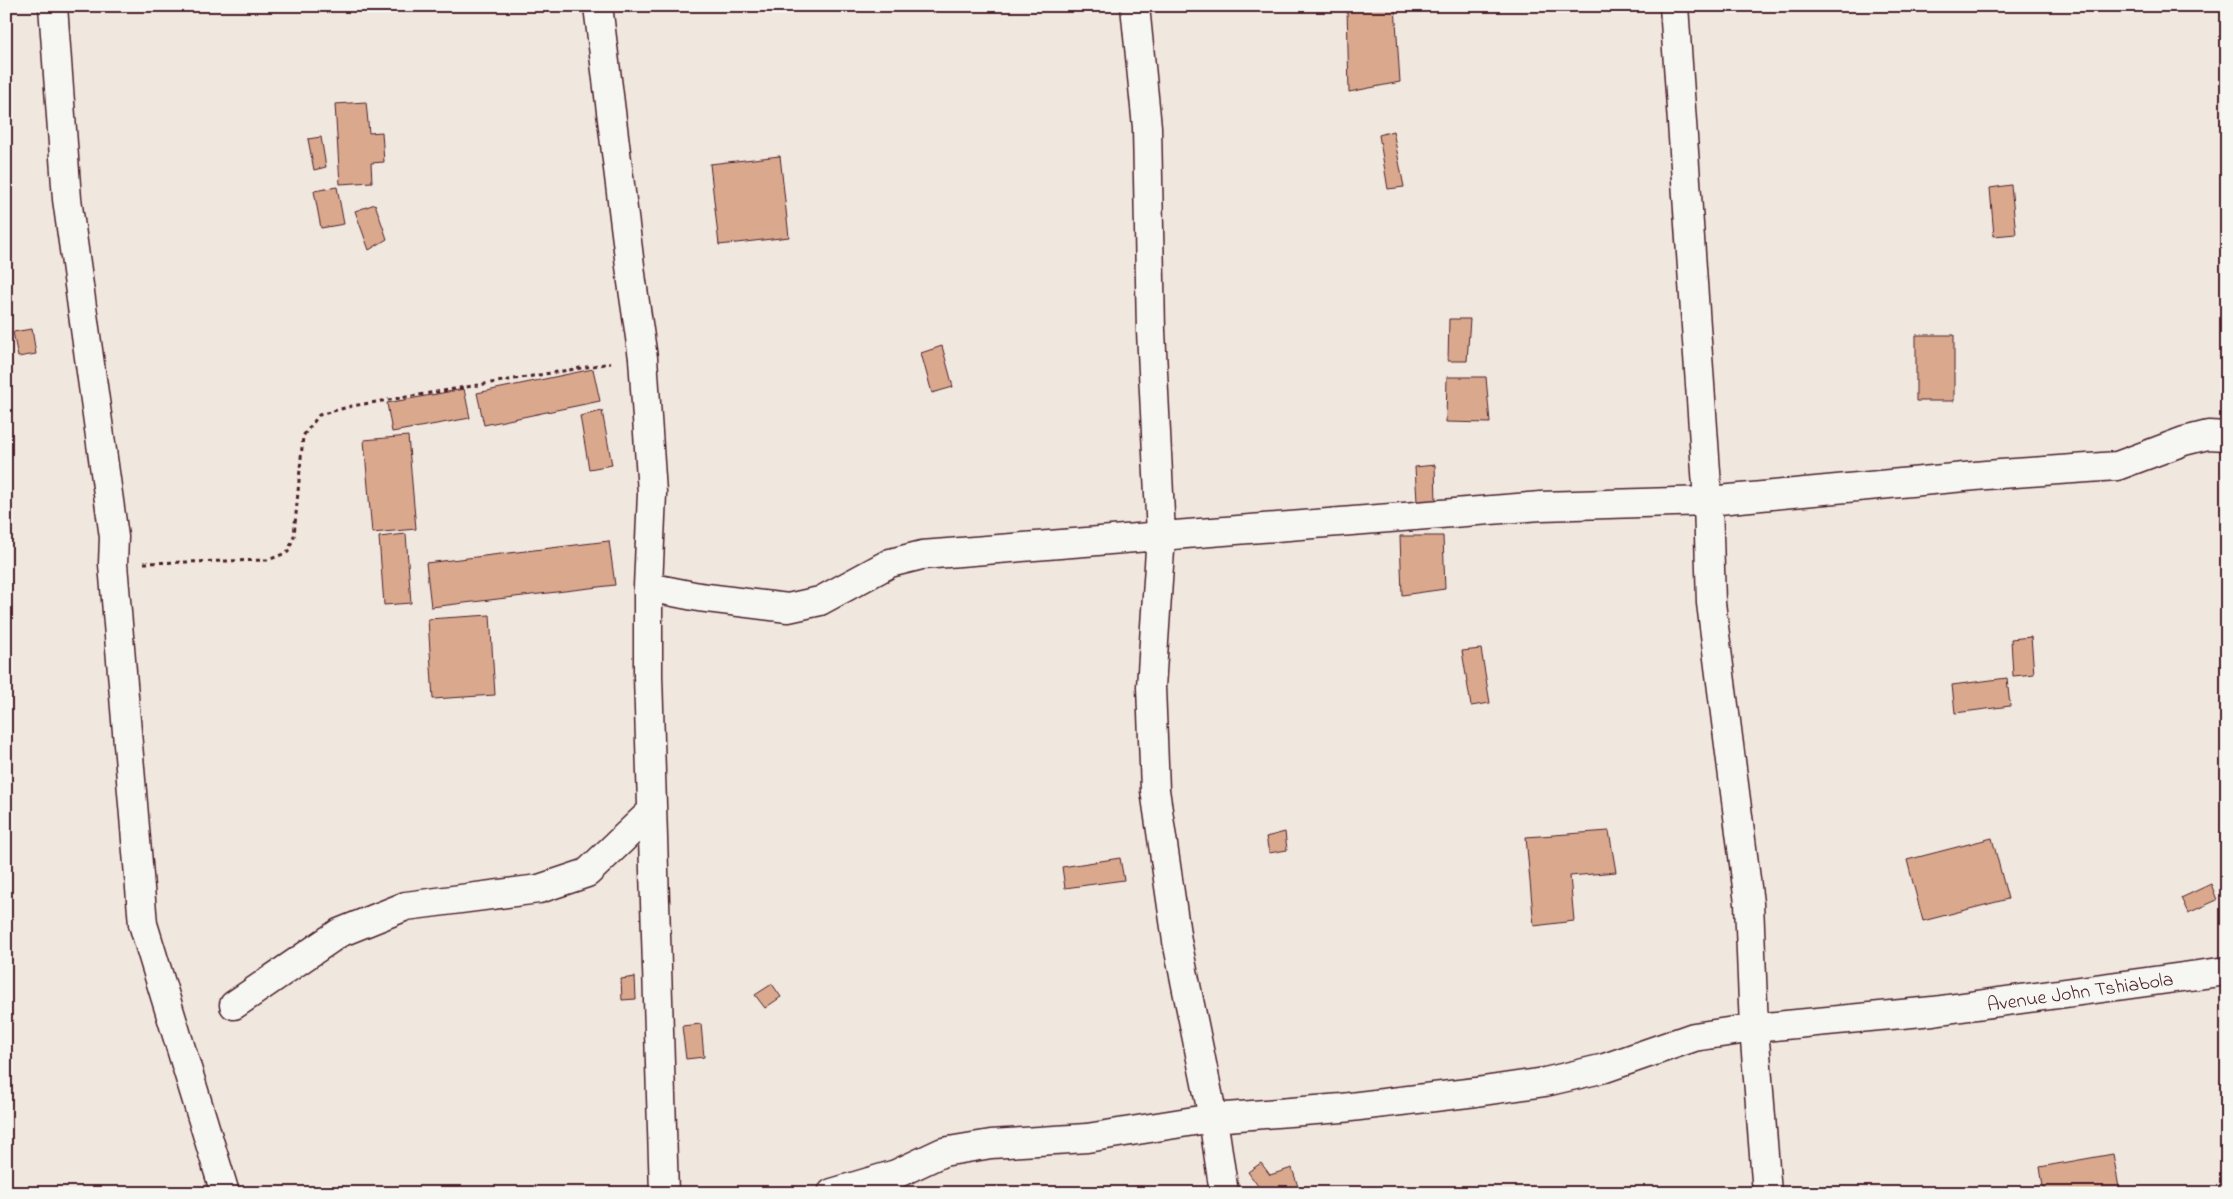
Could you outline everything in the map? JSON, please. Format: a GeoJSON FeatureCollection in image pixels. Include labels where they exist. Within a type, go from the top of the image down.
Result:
{"type":"FeatureCollection","features":[{"type":"Feature","properties":{"kind":"street"},"geometry":{"type":"LineString","coordinates":[[54,6],[67,199],[114,537],[113,564],[143,924],[225,1193]]}},
{"type":"Feature","properties":{"kind":"street"},"geometry":{"type":"LineString","coordinates":[[598,6],[643,358],[652,493],[648,587],[648,676],[664,1193]]}},
{"type":"Feature","properties":{"kind":"street"},"geometry":{"type":"LineString","coordinates":[[1135,6],[1148,127],[1151,331],[1161,535],[1151,687],[1155,790],[1177,941],[1213,1118],[1224,1193]]}},
{"type":"Feature","properties":{"kind":"street"},"geometry":{"type":"LineString","coordinates":[[1674,6],[1708,501],[1711,603],[1749,903],[1754,1028],[1767,1193]]}},
{"type":"Feature","properties":{"kind":"street"},"geometry":{"type":"LineString","coordinates":[[648,587],[698,597],[788,608],[820,602],[890,562],[922,555],[1541,506],[1708,501],[1986,475],[2117,466],[2184,441],[2208,435],[2227,436]]}},
{"type":"Feature","properties":{"kind":"street"},"geometry":{"type":"LineString","coordinates":[[234,1005],[339,933],[406,906],[539,889],[587,873],[652,811]]}},
{"type":"Feature","properties":{"kind":"street","name":"Avenue John Tshiabola"},"geometry":{"type":"LineString","coordinates":[[832,1193],[896,1174],[943,1152],[991,1144],[1087,1138],[1213,1118],[1342,1108],[1545,1082],[1606,1068],[1694,1038],[1754,1028],[1933,1010],[2227,972]]}},
{"type":"Feature","properties":{"kind":"path"},"geometry":{"type":"LineString","coordinates":[[113,564],[268,560],[288,552],[294,536],[303,436],[320,415],[352,406],[643,358]]}},
{"type":"Feature","properties":{"kind":"building"},"geometry":{"type":"Polygon","coordinates":[[[1347,6],[1395,6],[1400,82],[1349,92],[1347,6]]]}},
{"type":"Feature","properties":{"kind":"building"},"geometry":{"type":"Polygon","coordinates":[[[366,102],[369,133],[382,132],[384,162],[371,163],[372,182],[340,184],[335,104],[366,102]]]}},
{"type":"Feature","properties":{"kind":"building"},"geometry":{"type":"Polygon","coordinates":[[[1393,131],[1404,187],[1388,189],[1379,135],[1393,131]]]}},
{"type":"Feature","properties":{"kind":"building"},"geometry":{"type":"Polygon","coordinates":[[[321,137],[326,167],[314,170],[308,139],[321,137]]]}},
{"type":"Feature","properties":{"kind":"building"},"geometry":{"type":"Polygon","coordinates":[[[780,156],[789,237],[719,245],[710,164],[780,156]]]}},
{"type":"Feature","properties":{"kind":"building"},"geometry":{"type":"Polygon","coordinates":[[[2011,185],[2016,234],[1994,236],[1990,188],[2011,185]]]}},
{"type":"Feature","properties":{"kind":"building"},"geometry":{"type":"Polygon","coordinates":[[[337,187],[344,224],[321,228],[314,191],[337,187]]]}},
{"type":"Feature","properties":{"kind":"building"},"geometry":{"type":"Polygon","coordinates":[[[375,204],[387,239],[369,250],[355,211],[375,204]]]}},
{"type":"Feature","properties":{"kind":"building"},"geometry":{"type":"Polygon","coordinates":[[[1449,319],[1470,319],[1467,361],[1448,361],[1449,319]]]}},
{"type":"Feature","properties":{"kind":"building"},"geometry":{"type":"Polygon","coordinates":[[[32,329],[36,354],[18,357],[13,332],[32,329]]]}},
{"type":"Feature","properties":{"kind":"building"},"geometry":{"type":"Polygon","coordinates":[[[1916,335],[1954,335],[1954,401],[1916,401],[1916,335]]]}},
{"type":"Feature","properties":{"kind":"building"},"geometry":{"type":"Polygon","coordinates":[[[942,346],[953,387],[932,393],[921,353],[942,346]]]}},
{"type":"Feature","properties":{"kind":"building"},"geometry":{"type":"Polygon","coordinates":[[[593,369],[600,401],[484,425],[477,393],[593,369]]]}},
{"type":"Feature","properties":{"kind":"building"},"geometry":{"type":"Polygon","coordinates":[[[1447,377],[1486,377],[1490,423],[1446,422],[1447,377]]]}},
{"type":"Feature","properties":{"kind":"building"},"geometry":{"type":"Polygon","coordinates":[[[464,389],[470,418],[392,432],[387,403],[464,389]]]}},
{"type":"Feature","properties":{"kind":"building"},"geometry":{"type":"Polygon","coordinates":[[[602,411],[612,465],[589,469],[580,416],[602,411]]]}},
{"type":"Feature","properties":{"kind":"building"},"geometry":{"type":"Polygon","coordinates":[[[408,436],[416,529],[372,533],[364,440],[408,436]]]}},
{"type":"Feature","properties":{"kind":"building"},"geometry":{"type":"Polygon","coordinates":[[[1435,465],[1436,503],[1417,502],[1415,467],[1435,465]]]}},
{"type":"Feature","properties":{"kind":"building"},"geometry":{"type":"Polygon","coordinates":[[[406,534],[411,603],[384,605],[379,537],[406,534]]]}},
{"type":"Feature","properties":{"kind":"building"},"geometry":{"type":"Polygon","coordinates":[[[1400,536],[1443,536],[1445,589],[1402,595],[1400,536]]]}},
{"type":"Feature","properties":{"kind":"building"},"geometry":{"type":"Polygon","coordinates":[[[609,541],[615,585],[431,607],[426,563],[609,541]]]}},
{"type":"Feature","properties":{"kind":"building"},"geometry":{"type":"Polygon","coordinates":[[[490,615],[495,695],[433,699],[428,619],[490,615]]]}},
{"type":"Feature","properties":{"kind":"building"},"geometry":{"type":"Polygon","coordinates":[[[2031,637],[2034,674],[2013,676],[2011,639],[2031,637]]]}},
{"type":"Feature","properties":{"kind":"building"},"geometry":{"type":"Polygon","coordinates":[[[1481,649],[1490,703],[1471,706],[1462,651],[1481,649]]]}},
{"type":"Feature","properties":{"kind":"building"},"geometry":{"type":"Polygon","coordinates":[[[2007,678],[2010,706],[1955,713],[1952,685],[2007,678]]]}},
{"type":"Feature","properties":{"kind":"building"},"geometry":{"type":"Polygon","coordinates":[[[1609,831],[1616,872],[1570,876],[1574,921],[1534,926],[1526,837],[1609,831]]]}},
{"type":"Feature","properties":{"kind":"building"},"geometry":{"type":"Polygon","coordinates":[[[1285,832],[1287,850],[1269,853],[1266,837],[1285,832]]]}},
{"type":"Feature","properties":{"kind":"building"},"geometry":{"type":"Polygon","coordinates":[[[1992,838],[2008,899],[1923,921],[1907,860],[1992,838]]]}},
{"type":"Feature","properties":{"kind":"building"},"geometry":{"type":"Polygon","coordinates":[[[1120,858],[1124,880],[1065,888],[1062,867],[1120,858]]]}},
{"type":"Feature","properties":{"kind":"building"},"geometry":{"type":"Polygon","coordinates":[[[2211,884],[2217,900],[2188,913],[2181,898],[2211,884]]]}},
{"type":"Feature","properties":{"kind":"building"},"geometry":{"type":"Polygon","coordinates":[[[635,977],[636,999],[622,1000],[621,979],[635,977]]]}},
{"type":"Feature","properties":{"kind":"building"},"geometry":{"type":"Polygon","coordinates":[[[772,984],[781,997],[765,1008],[755,995],[772,984]]]}},
{"type":"Feature","properties":{"kind":"building"},"geometry":{"type":"Polygon","coordinates":[[[701,1024],[704,1057],[686,1059],[682,1026],[701,1024]]]}},
{"type":"Feature","properties":{"kind":"building"},"geometry":{"type":"Polygon","coordinates":[[[2113,1154],[2120,1193],[2044,1193],[2040,1167],[2113,1154]]]}},
{"type":"Feature","properties":{"kind":"building"},"geometry":{"type":"Polygon","coordinates":[[[1261,1163],[1270,1175],[1292,1168],[1300,1193],[1263,1193],[1248,1172],[1261,1163]]]}}]}
